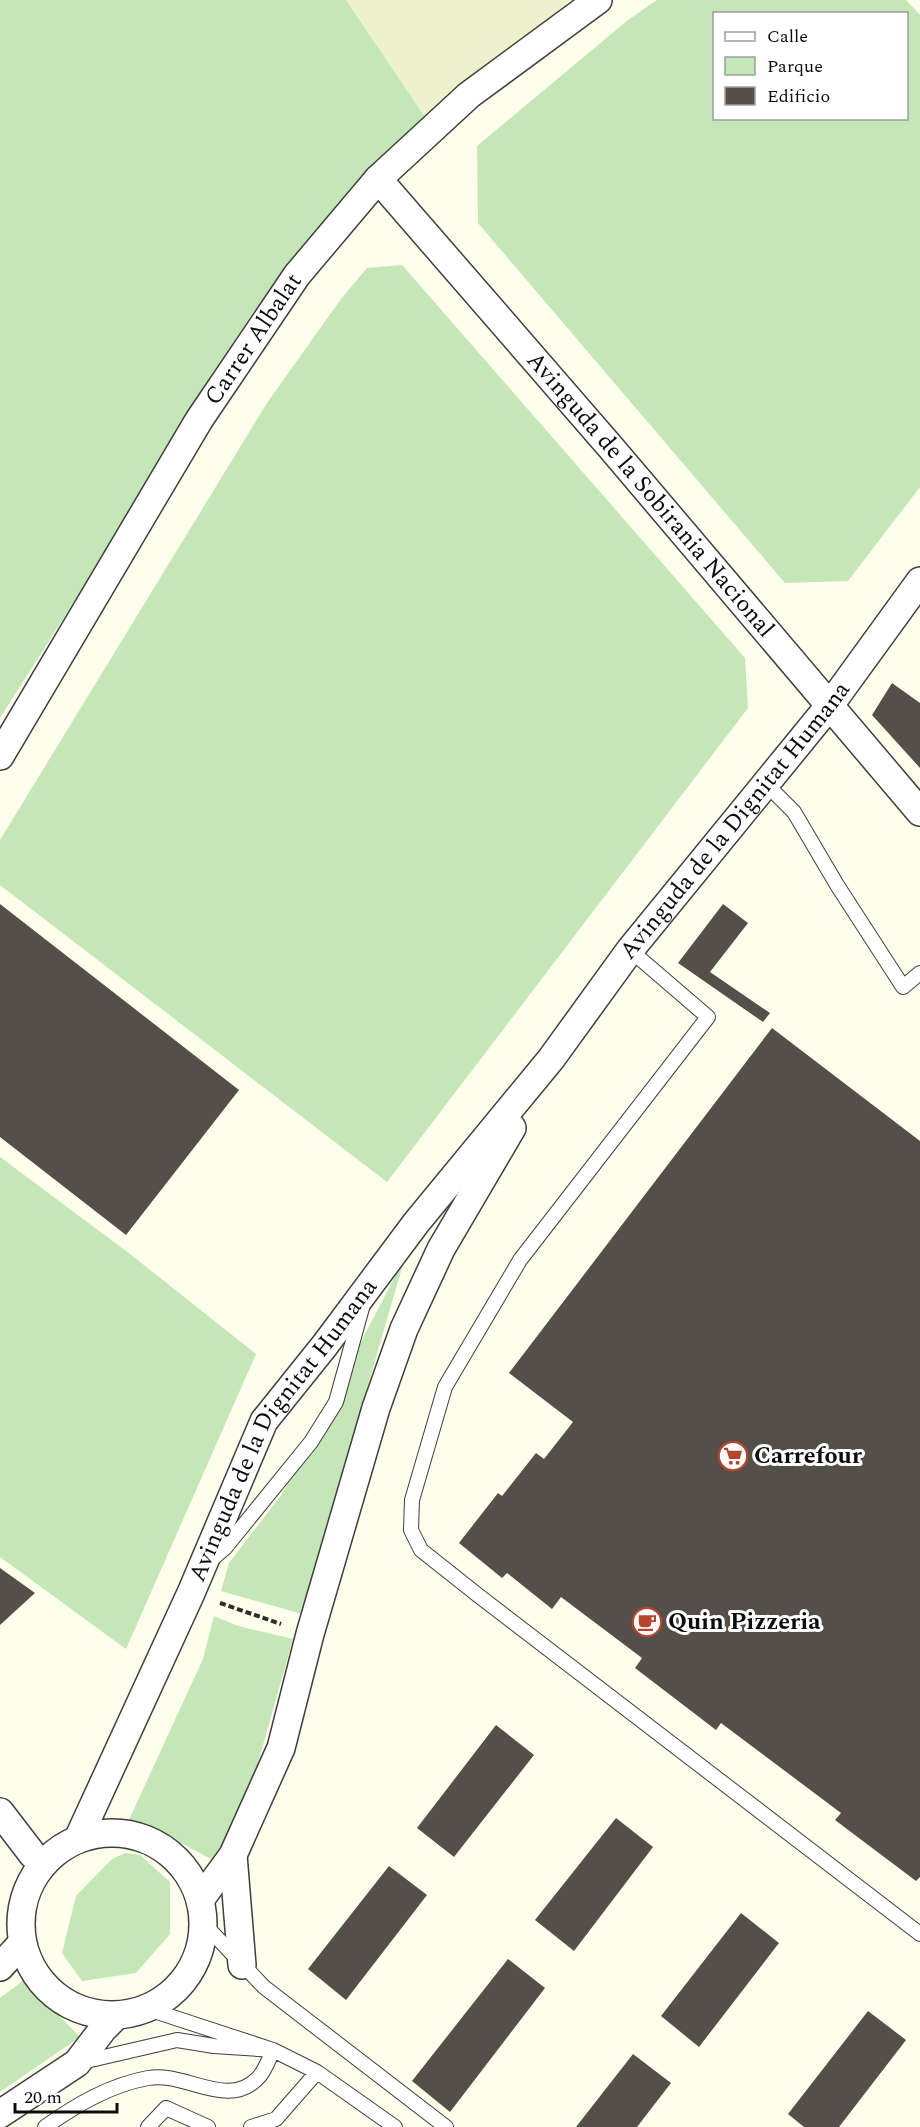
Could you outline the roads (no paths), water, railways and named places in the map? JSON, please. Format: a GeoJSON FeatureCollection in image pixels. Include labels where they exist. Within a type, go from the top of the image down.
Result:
{"type":"FeatureCollection","features":[{"type":"Feature","properties":{"kind":"street","name":"Carrer Albalat"},"geometry":{"type":"LineString","coordinates":[[0,756],[199,420],[297,275],[378,179],[469,94],[598,0]]}},
{"type":"Feature","properties":{"kind":"street","name":"Avinguda de la Sobirania Nacional"},"geometry":{"type":"LineString","coordinates":[[378,179],[613,450],[920,812]]}},
{"type":"Feature","properties":{"kind":"street","name":"Avinguda de la Dignitat Humana"},"geometry":{"type":"LineString","coordinates":[[78,1839],[195,1581],[264,1421],[325,1346],[416,1223],[551,1059],[630,950],[830,705],[920,581]]}},
{"type":"Feature","properties":{"kind":"street","name":"Avinguda de la Dignitat Humana"},"geometry":{"type":"LineString","coordinates":[[202,1912],[233,1854],[281,1748],[310,1635],[376,1408],[404,1329],[441,1249],[551,1059]]}},
{"type":"Feature","properties":{"kind":"street"},"geometry":{"type":"LineString","coordinates":[[0,1812],[33,1855],[43,1863]]}},
{"type":"Feature","properties":{"kind":"street"},"geometry":{"type":"LineString","coordinates":[[108,1832],[138,1836],[166,1850],[187,1872],[202,1912],[200,1950],[188,1975],[171,1994],[148,2009],[116,2016],[91,2013],[67,2004],[46,1988],[31,1967],[22,1943],[21,1915],[28,1887],[43,1863],[59,1849],[78,1839],[108,1832]]}},
{"type":"Feature","properties":{"kind":"street","name":"Avinguda de la Dignitat Humana"},"geometry":{"type":"LineString","coordinates":[[233,1854],[242,1965]]}},
{"type":"Feature","properties":{"kind":"street"},"geometry":{"type":"LineString","coordinates":[[0,1966],[22,1943]]}},
{"type":"Feature","properties":{"kind":"street"},"geometry":{"type":"LineString","coordinates":[[0,2114],[77,2063],[116,2016]]}},
{"type":"Feature","properties":{"kind":"lane"},"geometry":{"type":"LineString","coordinates":[[766,784],[794,812],[837,885],[903,987],[920,973]]}},
{"type":"Feature","properties":{"kind":"lane"},"geometry":{"type":"LineString","coordinates":[[630,950],[708,1017],[520,1260],[451,1376],[445,1387],[412,1500],[411,1530],[421,1550],[920,1934]]}},
{"type":"Feature","properties":{"kind":"lane"},"geometry":{"type":"LineString","coordinates":[[195,1581],[225,1548],[311,1442],[336,1402],[367,1289]]}},
{"type":"Feature","properties":{"kind":"lane"},"geometry":{"type":"LineString","coordinates":[[202,1912],[242,1965],[264,1987],[446,2127]]}},
{"type":"Feature","properties":{"kind":"lane"},"geometry":{"type":"LineString","coordinates":[[148,2009],[273,2050],[317,2072],[395,2127]]}},
{"type":"Feature","properties":{"kind":"lane"},"geometry":{"type":"LineString","coordinates":[[77,2063],[177,2040],[214,2046],[273,2050]]}},
{"type":"Feature","properties":{"kind":"lane"},"geometry":{"type":"LineString","coordinates":[[45,2127],[77,2104],[114,2088],[149,2078],[169,2078],[221,2091],[244,2089],[260,2077],[273,2050]]}},
{"type":"Feature","properties":{"kind":"lane"},"geometry":{"type":"LineString","coordinates":[[251,2127],[276,2119],[317,2072]]}},
{"type":"Feature","properties":{"kind":"lane"},"geometry":{"type":"LineString","coordinates":[[148,2127],[166,2108],[208,2127]]}},
{"type":"Feature","properties":{"kind":"place","name":"Carrefour"},"geometry":{"type":"Point","coordinates":[733,1456]}},
{"type":"Feature","properties":{"kind":"place","name":"Quin Pizzeria"},"geometry":{"type":"Point","coordinates":[647,1622]}}]}
